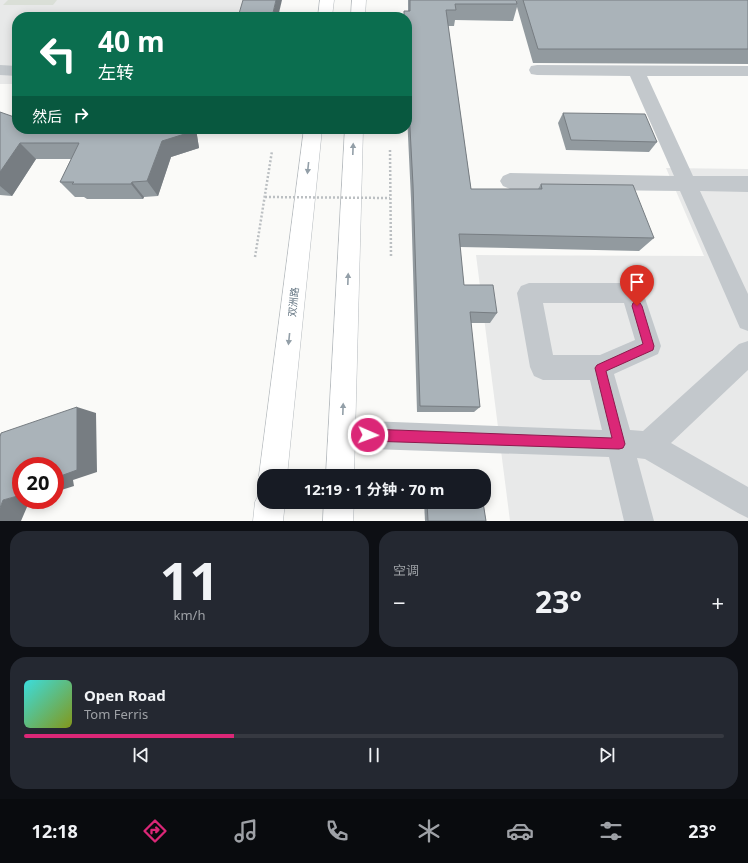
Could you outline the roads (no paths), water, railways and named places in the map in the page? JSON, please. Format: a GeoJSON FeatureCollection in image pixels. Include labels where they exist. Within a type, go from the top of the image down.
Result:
{"type":"FeatureCollection","features":[{"type":"Feature","properties":{"kind":"main road"},"geometry":{"type":"LineString","coordinates":[[326,12],[327,0]]}},
{"type":"Feature","properties":{"kind":"main road"},"geometry":{"type":"LineString","coordinates":[[358,12],[359,0]]}},
{"type":"Feature","properties":{"kind":"main road","name":"双洲路"},"geometry":{"type":"LineString","coordinates":[[274,469],[312,134]]}},
{"type":"Feature","properties":{"kind":"main road"},"geometry":{"type":"LineString","coordinates":[[340,469],[354,134]]}},
{"type":"Feature","properties":{"kind":"main road"},"geometry":{"type":"LineString","coordinates":[[268,521],[269,509]]}},
{"type":"Feature","properties":{"kind":"main road"},"geometry":{"type":"LineString","coordinates":[[338,521],[339,509]]}},
{"type":"Feature","properties":{"kind":"lane"},"geometry":{"type":"LineString","coordinates":[[0,70],[12,71]]}},
{"type":"Feature","properties":{"kind":"lane"},"geometry":{"type":"LineString","coordinates":[[538,70],[748,71]]}},
{"type":"Feature","properties":{"kind":"lane"},"geometry":{"type":"LineString","coordinates":[[636,70],[748,320]]}},
{"type":"Feature","properties":{"kind":"lane"},"geometry":{"type":"LineString","coordinates":[[510,181],[748,184]]}},
{"type":"Feature","properties":{"kind":"lane"},"geometry":{"type":"LineString","coordinates":[[529,292],[633,292],[649,346],[600,368],[543,367],[529,292]]}},
{"type":"Feature","properties":{"kind":"lane"},"geometry":{"type":"LineString","coordinates":[[648,445],[748,353]]}},
{"type":"Feature","properties":{"kind":"lane"},"geometry":{"type":"LineString","coordinates":[[600,368],[639,521]]}},
{"type":"Feature","properties":{"kind":"lane"},"geometry":{"type":"LineString","coordinates":[[342,434],[648,445],[748,503]]}}]}
